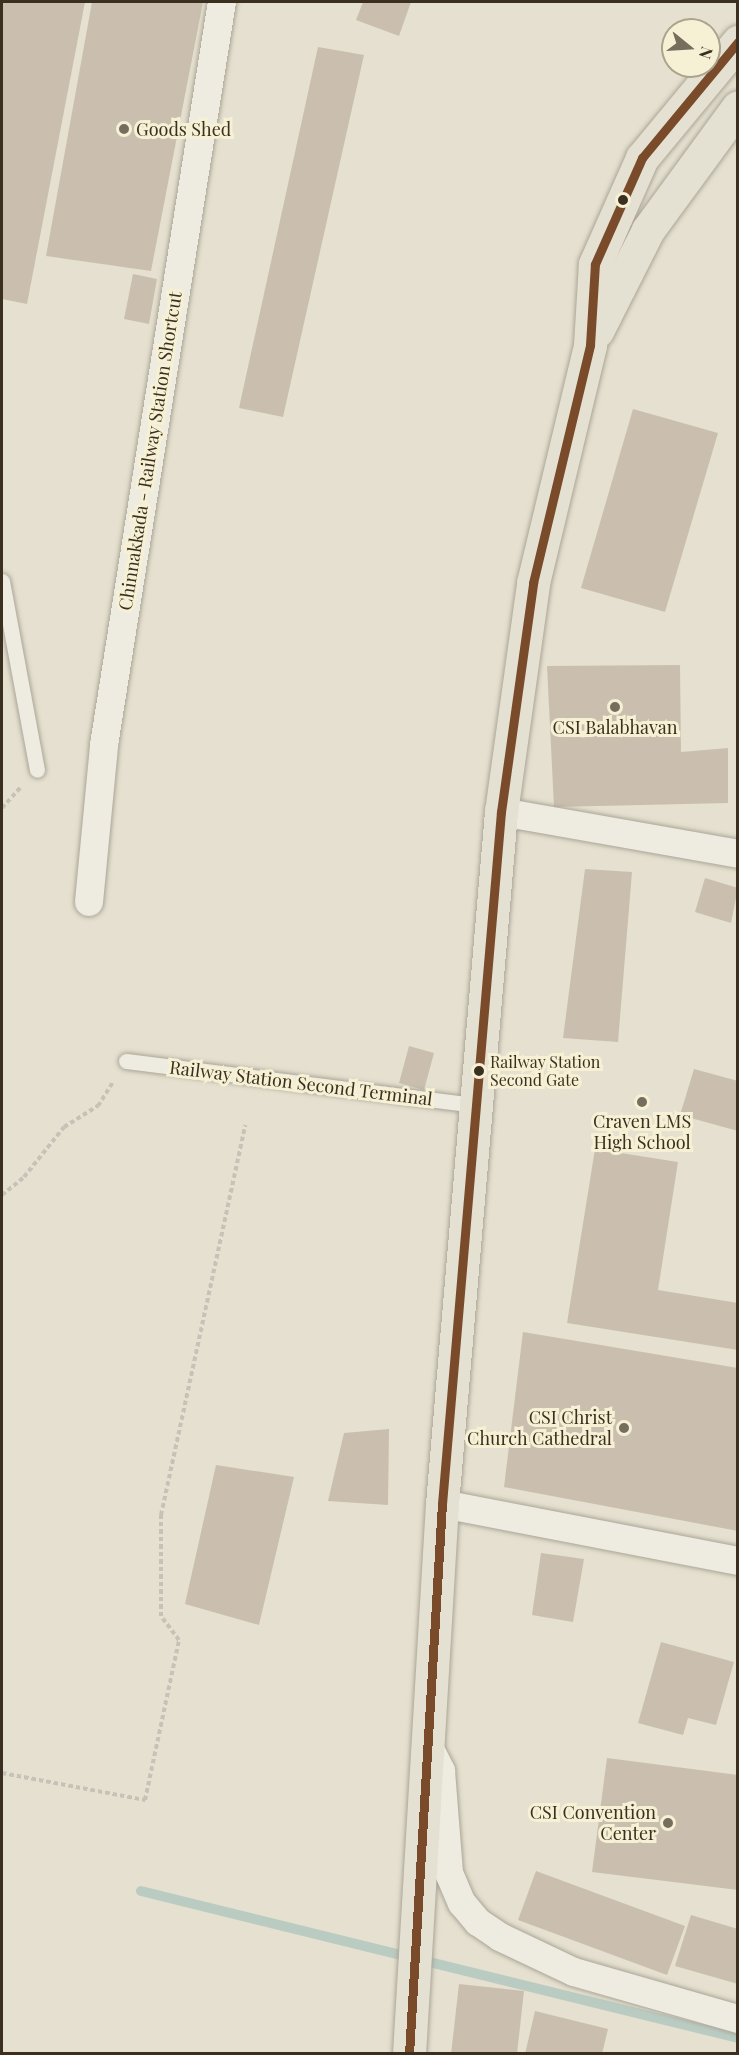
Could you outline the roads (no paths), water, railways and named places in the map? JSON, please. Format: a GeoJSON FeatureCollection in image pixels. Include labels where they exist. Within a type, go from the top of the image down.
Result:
{"type":"FeatureCollection","features":[{"type":"Feature","properties":{"kind":"main road"},"geometry":{"type":"LineString","coordinates":[[409,2054],[442,1504],[501,812],[533,583],[590,345],[595,264],[642,158],[738,42]]}},
{"type":"Feature","properties":{"kind":"main road"},"geometry":{"type":"LineString","coordinates":[[590,345],[648,230],[738,107]]}},
{"type":"Feature","properties":{"kind":"street","name":"Chinnakkada - Railway Station Shortcut"},"geometry":{"type":"LineString","coordinates":[[88,902],[104,745],[222,2]]}},
{"type":"Feature","properties":{"kind":"street"},"geometry":{"type":"LineString","coordinates":[[501,812],[738,854]]}},
{"type":"Feature","properties":{"kind":"street"},"geometry":{"type":"LineString","coordinates":[[442,1504],[738,1561]]}},
{"type":"Feature","properties":{"kind":"street"},"geometry":{"type":"LineString","coordinates":[[428,1744],[441,1771],[449,1873],[462,1903],[478,1922],[500,1937],[574,1972],[738,2019]]}},
{"type":"Feature","properties":{"kind":"lane"},"geometry":{"type":"LineString","coordinates":[[2,581],[37,770]]}},
{"type":"Feature","properties":{"kind":"lane","name":"Railway Station Second Terminal"},"geometry":{"type":"LineString","coordinates":[[126,1061],[476,1106]]}},
{"type":"Feature","properties":{"kind":"waterway"},"geometry":{"type":"LineString","coordinates":[[141,1891],[738,2038]]}},
{"type":"Feature","properties":{"kind":"place","name":"Goods Shed"},"geometry":{"type":"Point","coordinates":[124,129]}},
{"type":"Feature","properties":{"kind":"place","name":"CSI Balabhavan"},"geometry":{"type":"Point","coordinates":[615,707]}},
{"type":"Feature","properties":{"kind":"place","name":"Railway Station Second Gate"},"geometry":{"type":"Point","coordinates":[479,1071]}},
{"type":"Feature","properties":{"kind":"place","name":"Craven LMS High School"},"geometry":{"type":"Point","coordinates":[642,1102]}},
{"type":"Feature","properties":{"kind":"place","name":"CSI Christ Church Cathedral"},"geometry":{"type":"Point","coordinates":[624,1428]}},
{"type":"Feature","properties":{"kind":"place","name":"CSI Convention Center"},"geometry":{"type":"Point","coordinates":[668,1823]}}]}
